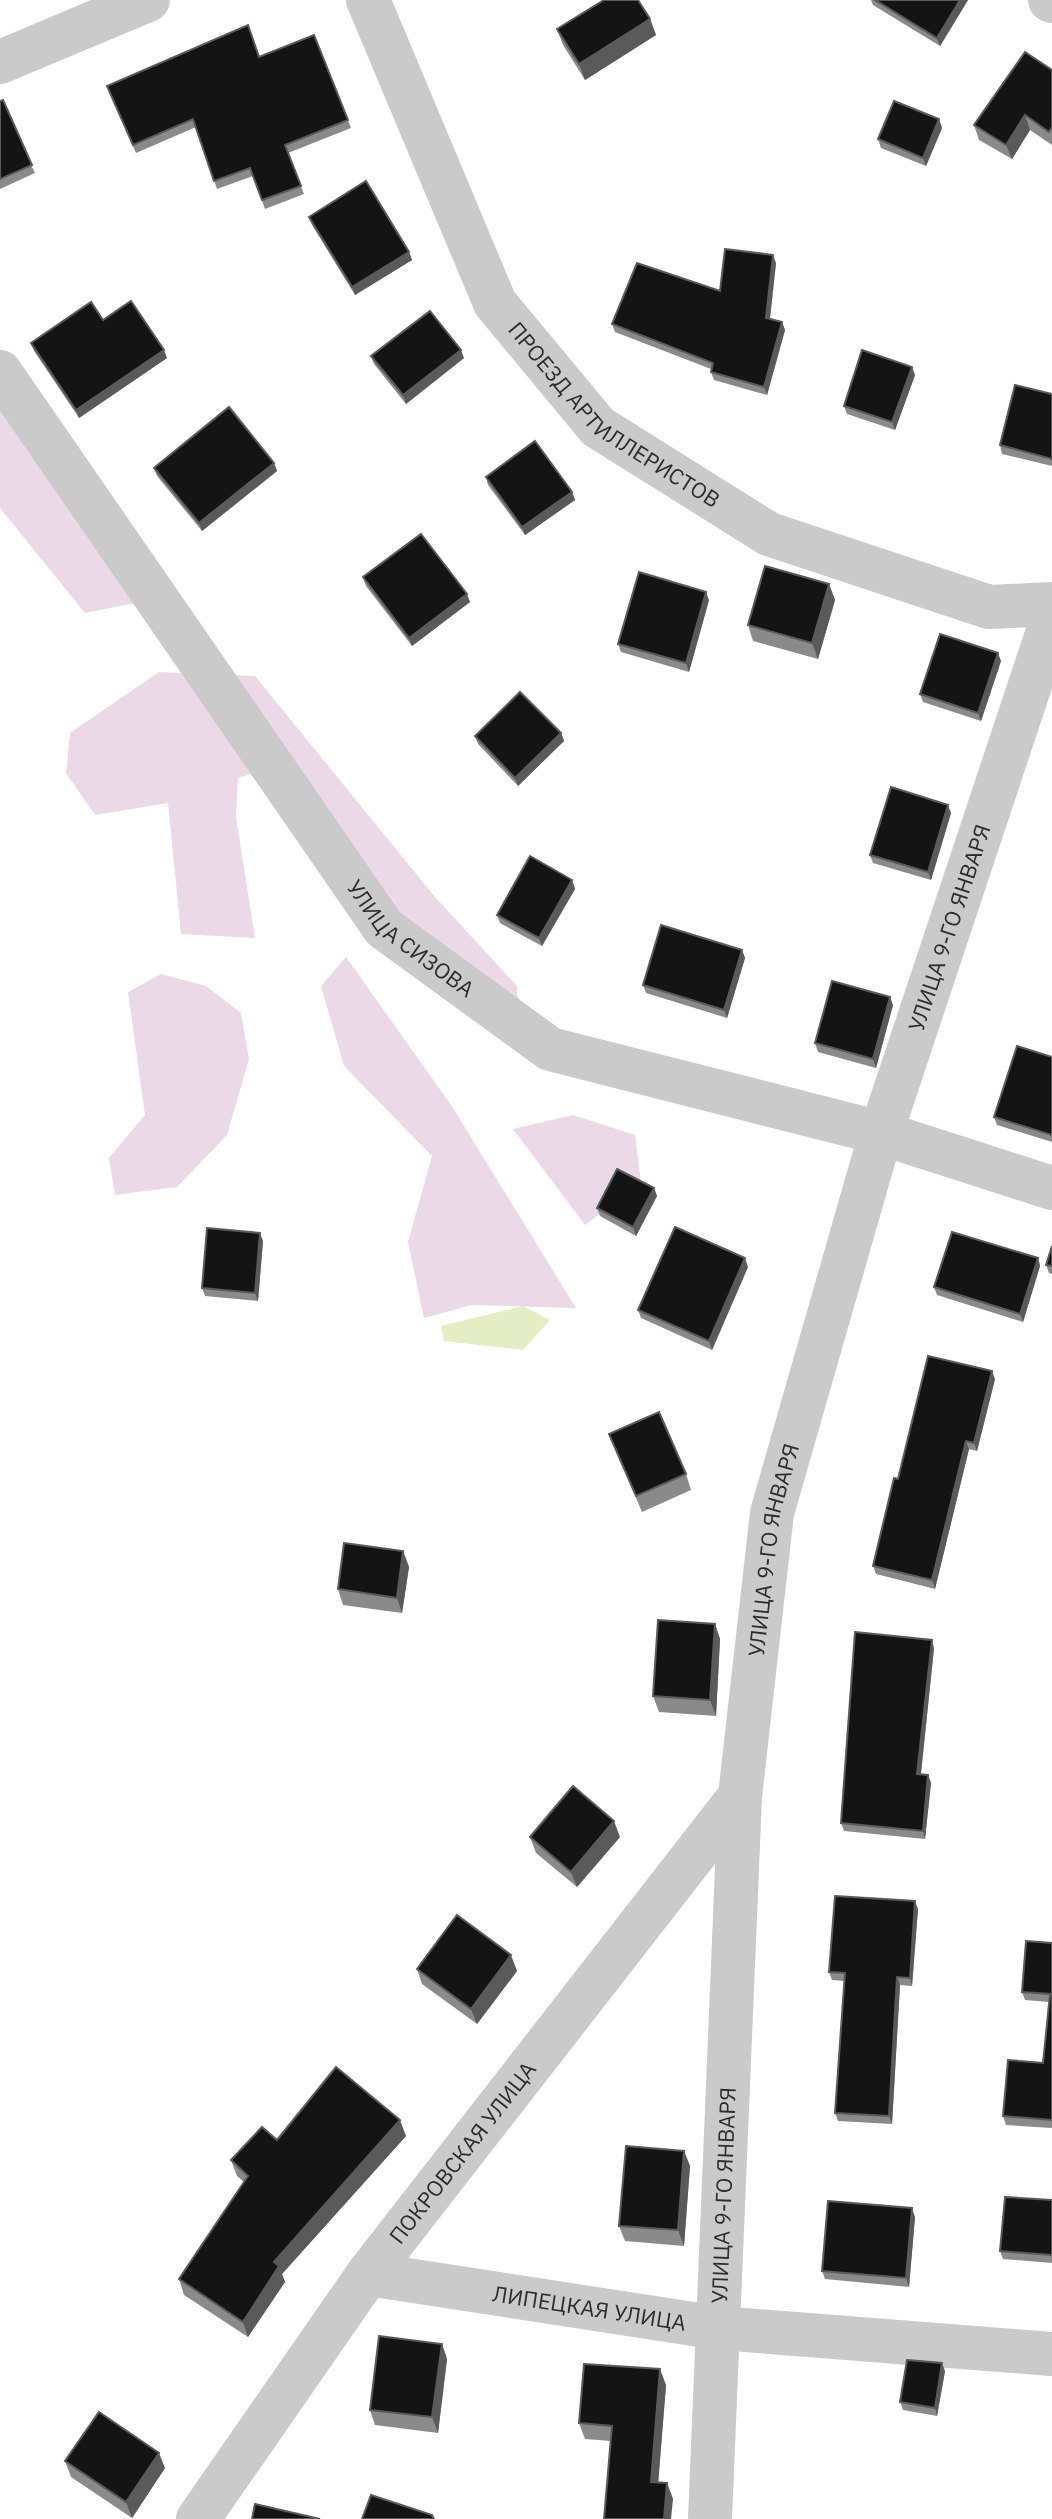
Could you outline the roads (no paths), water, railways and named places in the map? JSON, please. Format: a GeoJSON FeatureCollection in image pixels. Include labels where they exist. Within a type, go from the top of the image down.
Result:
{"type":"FeatureCollection","features":[{"type":"Feature","properties":{"kind":"street"},"geometry":{"type":"LineString","coordinates":[[0,62],[148,0]]}},
{"type":"Feature","properties":{"kind":"street","name":"ПРОЕЗД АРТИЛЛЕРИСТОВ"},"geometry":{"type":"LineString","coordinates":[[368,0],[495,303],[598,427],[769,534],[989,607],[1052,604]]}},
{"type":"Feature","properties":{"kind":"street","name":"УЛИЦА СИЗОВА"},"geometry":{"type":"LineString","coordinates":[[0,372],[384,928],[550,1049],[881,1133],[1052,1188]]}},
{"type":"Feature","properties":{"kind":"street","name":"УЛИЦА 9-ГО ЯНВАРЯ"},"geometry":{"type":"LineString","coordinates":[[710,2519],[740,1796],[772,1513],[881,1133],[1052,619]]}},
{"type":"Feature","properties":{"kind":"street","name":"ПОКРОВСКАЯ УЛИЦА"},"geometry":{"type":"LineString","coordinates":[[198,2519],[368,2274],[740,1796]]}},
{"type":"Feature","properties":{"kind":"street","name":"ЛИПЕЦКАЯ УЛИЦА"},"geometry":{"type":"LineString","coordinates":[[368,2274],[719,2328],[1052,2354]]}}]}
